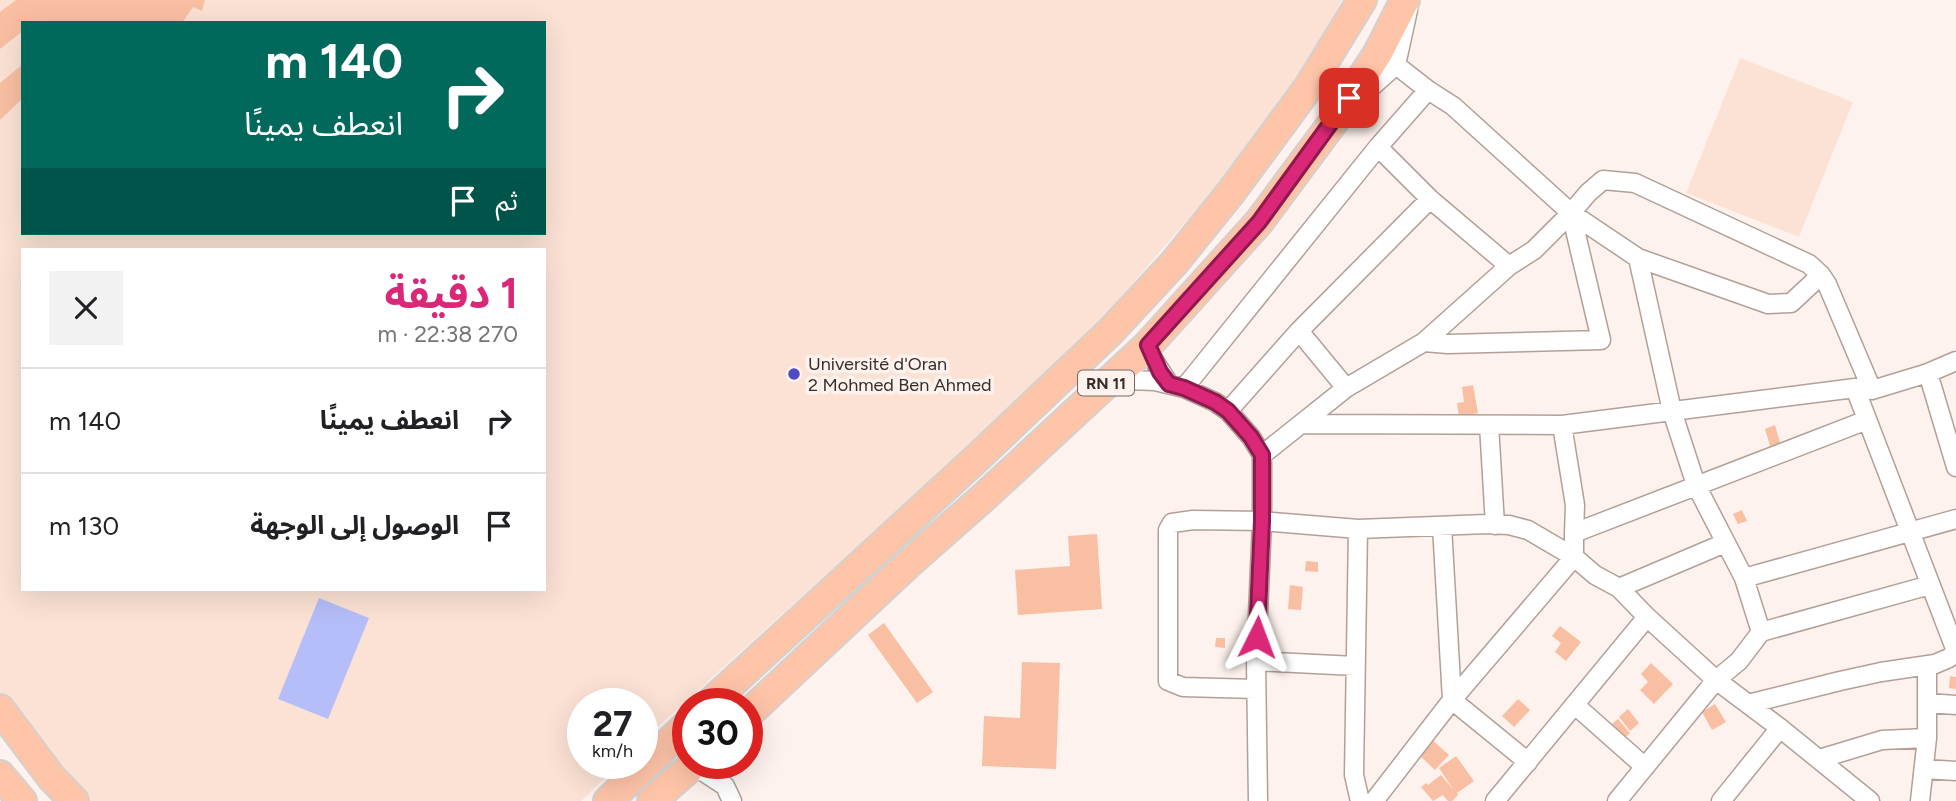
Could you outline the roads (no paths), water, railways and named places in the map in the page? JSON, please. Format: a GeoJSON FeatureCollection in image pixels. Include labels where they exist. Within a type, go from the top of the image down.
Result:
{"type":"FeatureCollection","features":[{"type":"Feature","properties":{"kind":"highway","name":"RN 11"},"geometry":{"type":"LineString","coordinates":[[726,688],[1111,331],[1174,263],[1233,191],[1308,88],[1362,0]]}},
{"type":"Feature","properties":{"kind":"highway","name":"RN 11"},"geometry":{"type":"LineString","coordinates":[[763,700],[1148,345],[1259,222],[1334,121],[1378,53],[1407,0]]}},
{"type":"Feature","properties":{"kind":"highway"},"geometry":{"type":"LineString","coordinates":[[0,709],[51,777],[74,801]]}},
{"type":"Feature","properties":{"kind":"highway"},"geometry":{"type":"LineString","coordinates":[[608,801],[672,739]]}},
{"type":"Feature","properties":{"kind":"highway"},"geometry":{"type":"LineString","coordinates":[[0,775],[22,801]]}},
{"type":"Feature","properties":{"kind":"highway"},"geometry":{"type":"LineString","coordinates":[[652,801],[681,779]]}},
{"type":"Feature","properties":{"kind":"street"},"geometry":{"type":"LineString","coordinates":[[1334,121],[1396,65],[1408,18],[1407,0]]}},
{"type":"Feature","properties":{"kind":"street"},"geometry":{"type":"LineString","coordinates":[[1396,65],[1453,106],[1571,213],[1638,258],[1768,304],[1791,303],[1821,275]]}},
{"type":"Feature","properties":{"kind":"street"},"geometry":{"type":"LineString","coordinates":[[1176,386],[1428,90]]}},
{"type":"Feature","properties":{"kind":"street"},"geometry":{"type":"LineString","coordinates":[[1378,147],[1430,199],[1509,266]]}},
{"type":"Feature","properties":{"kind":"street"},"geometry":{"type":"LineString","coordinates":[[1262,455],[1346,388],[1424,342],[1509,266],[1534,250],[1588,192],[1603,180],[1635,183],[1809,264],[1826,284],[1863,389],[1867,420],[1956,651],[1942,662],[1927,666],[1881,672],[1748,704]]}},
{"type":"Feature","properties":{"kind":"street"},"geometry":{"type":"LineString","coordinates":[[1228,411],[1300,331],[1430,199]]}},
{"type":"Feature","properties":{"kind":"street"},"geometry":{"type":"LineString","coordinates":[[1424,342],[1448,344],[1601,340],[1571,213]]}},
{"type":"Feature","properties":{"kind":"street"},"geometry":{"type":"LineString","coordinates":[[1638,258],[1672,411],[1696,485],[1744,578],[1761,632]]}},
{"type":"Feature","properties":{"kind":"street"},"geometry":{"type":"LineString","coordinates":[[1300,331],[1346,388]]}},
{"type":"Feature","properties":{"kind":"street"},"geometry":{"type":"LineString","coordinates":[[1148,345],[1160,372],[1176,386]]}},
{"type":"Feature","properties":{"kind":"street"},"geometry":{"type":"LineString","coordinates":[[1302,424],[1562,425],[1863,389],[1928,373],[1956,361]]}},
{"type":"Feature","properties":{"kind":"street"},"geometry":{"type":"LineString","coordinates":[[1928,373],[1956,467]]}},
{"type":"Feature","properties":{"kind":"street"},"geometry":{"type":"LineString","coordinates":[[1100,388],[1127,380],[1155,381],[1176,386],[1215,402],[1228,411],[1251,437],[1262,455],[1256,661],[1258,801]]}},
{"type":"Feature","properties":{"kind":"street"},"geometry":{"type":"LineString","coordinates":[[1574,533],[1867,420]]}},
{"type":"Feature","properties":{"kind":"street"},"geometry":{"type":"LineString","coordinates":[[1489,425],[1495,525]]}},
{"type":"Feature","properties":{"kind":"street"},"geometry":{"type":"LineString","coordinates":[[1374,801],[1452,700],[1574,557],[1575,505],[1562,425]]}},
{"type":"Feature","properties":{"kind":"street"},"geometry":{"type":"LineString","coordinates":[[1744,578],[1956,519]]}},
{"type":"Feature","properties":{"kind":"street"},"geometry":{"type":"LineString","coordinates":[[1256,689],[1183,687],[1168,681],[1168,530],[1171,523],[1193,520],[1262,521],[1358,529],[1509,525],[1528,530],[1619,588],[1716,680],[1819,759],[1851,795],[1870,801]]}},
{"type":"Feature","properties":{"kind":"street"},"geometry":{"type":"LineString","coordinates":[[1442,526],[1452,700],[1528,762]]}},
{"type":"Feature","properties":{"kind":"street"},"geometry":{"type":"LineString","coordinates":[[1358,529],[1354,775],[1360,801]]}},
{"type":"Feature","properties":{"kind":"street"},"geometry":{"type":"LineString","coordinates":[[1619,588],[1725,543]]}},
{"type":"Feature","properties":{"kind":"street"},"geometry":{"type":"LineString","coordinates":[[1616,801],[1716,680],[1739,661],[1761,632],[1930,585]]}},
{"type":"Feature","properties":{"kind":"street"},"geometry":{"type":"LineString","coordinates":[[1495,801],[1647,617]]}},
{"type":"Feature","properties":{"kind":"street"},"geometry":{"type":"LineString","coordinates":[[1256,661],[1355,666]]}},
{"type":"Feature","properties":{"kind":"street"},"geometry":{"type":"LineString","coordinates":[[1920,801],[1927,738],[1927,666]]}},
{"type":"Feature","properties":{"kind":"street"},"geometry":{"type":"LineString","coordinates":[[1928,703],[1956,705]]}},
{"type":"Feature","properties":{"kind":"street"},"geometry":{"type":"LineString","coordinates":[[1574,705],[1645,767]]}},
{"type":"Feature","properties":{"kind":"street"},"geometry":{"type":"LineString","coordinates":[[1721,801],[1780,728]]}},
{"type":"Feature","properties":{"kind":"street"},"geometry":{"type":"LineString","coordinates":[[1819,759],[1882,740],[1927,738]]}},
{"type":"Feature","properties":{"kind":"street"},"geometry":{"type":"LineString","coordinates":[[1925,769],[1956,771]]}},
{"type":"Feature","properties":{"kind":"street"},"geometry":{"type":"LineString","coordinates":[[667,801],[687,779]]}},
{"type":"Feature","properties":{"kind":"street"},"geometry":{"type":"LineString","coordinates":[[716,779],[725,786],[732,801]]}},
{"type":"Feature","properties":{"kind":"place","name":"Université d'Oran 2 Mohmed Ben Ahmed"},"geometry":{"type":"Point","coordinates":[794,374]}}]}
